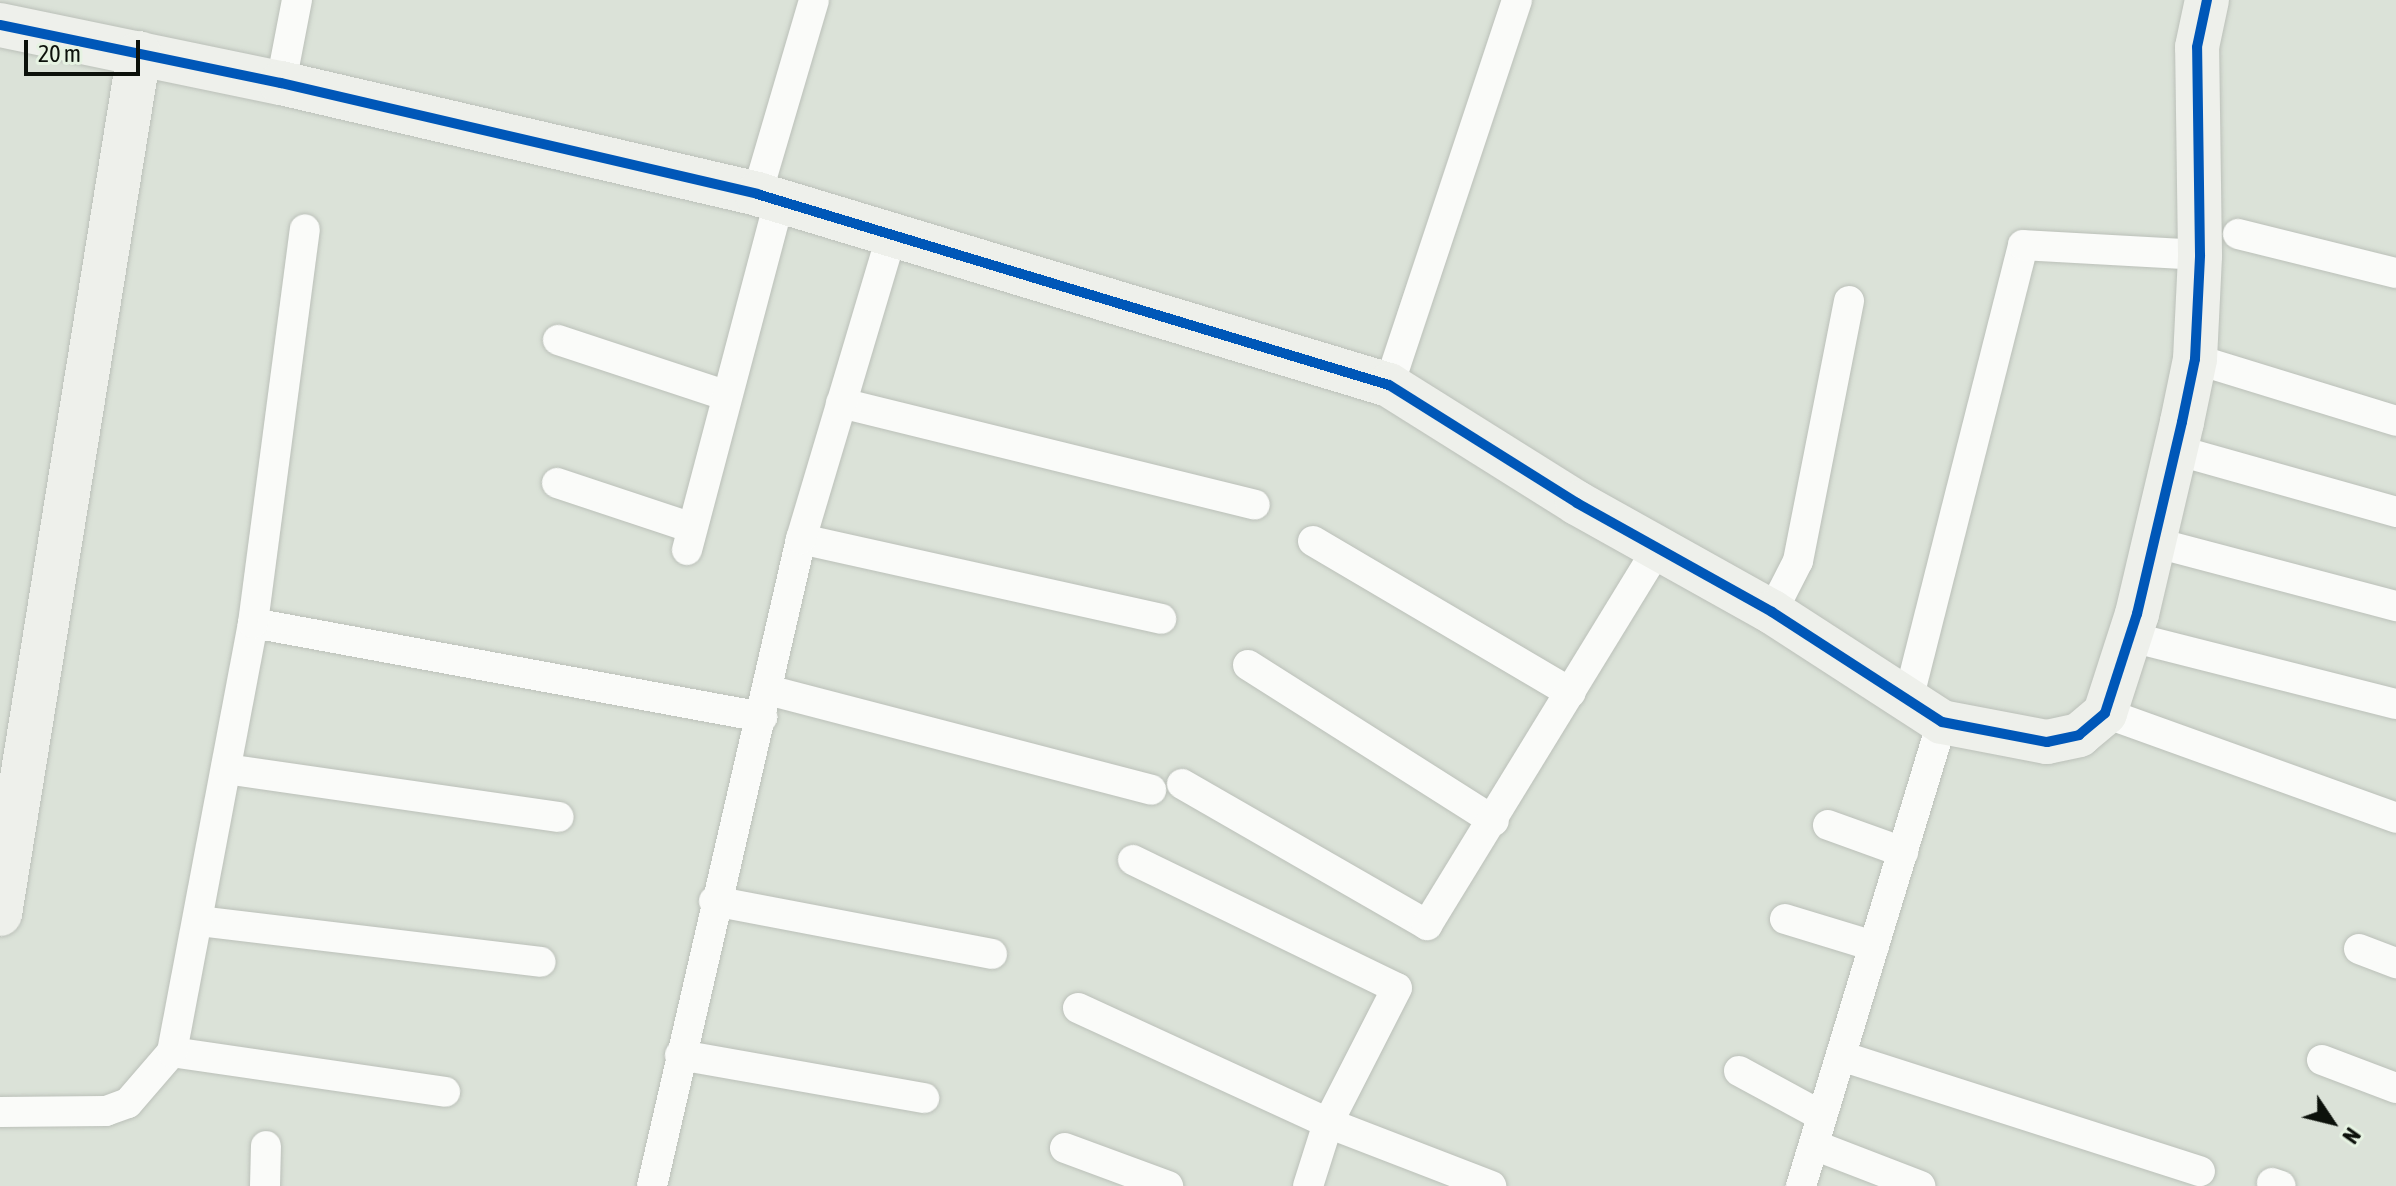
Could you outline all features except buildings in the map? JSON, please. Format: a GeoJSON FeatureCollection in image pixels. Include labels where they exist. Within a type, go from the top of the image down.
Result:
{"type":"FeatureCollection","features":[{"type":"Feature","properties":{"kind":"street"},"geometry":{"type":"LineString","coordinates":[[281,83],[297,0]]}},
{"type":"Feature","properties":{"kind":"street"},"geometry":{"type":"LineString","coordinates":[[557,483],[690,539],[727,396],[768,197],[814,0]]}},
{"type":"Feature","properties":{"kind":"street"},"geometry":{"type":"LineString","coordinates":[[1389,385],[1517,0]]}},
{"type":"Feature","properties":{"kind":"street"},"geometry":{"type":"LineString","coordinates":[[0,25],[281,83],[768,197],[1389,385],[1658,548],[1772,612],[1925,711],[2047,742],[2079,735],[2105,713],[2131,637],[2176,450],[2195,359],[2200,255],[2197,47],[2207,0]]}},
{"type":"Feature","properties":{"kind":"street"},"geometry":{"type":"LineString","coordinates":[[0,914],[139,53]]}},
{"type":"Feature","properties":{"kind":"street"},"geometry":{"type":"LineString","coordinates":[[0,1112],[106,1111],[128,1103],[172,1052],[253,623],[305,229]]}},
{"type":"Feature","properties":{"kind":"street"},"geometry":{"type":"LineString","coordinates":[[652,1186],[714,901],[765,703],[801,539],[892,234]]}},
{"type":"Feature","properties":{"kind":"street"},"geometry":{"type":"LineString","coordinates":[[2238,234],[2396,273]]}},
{"type":"Feature","properties":{"kind":"street"},"geometry":{"type":"LineString","coordinates":[[1801,1186],[1903,852],[1925,711],[2023,245],[2200,255]]}},
{"type":"Feature","properties":{"kind":"street"},"geometry":{"type":"LineString","coordinates":[[1772,612],[1798,561],[1849,301]]}},
{"type":"Feature","properties":{"kind":"street"},"geometry":{"type":"LineString","coordinates":[[558,340],[727,396]]}},
{"type":"Feature","properties":{"kind":"street"},"geometry":{"type":"LineString","coordinates":[[2195,359],[2396,421]]}},
{"type":"Feature","properties":{"kind":"street"},"geometry":{"type":"LineString","coordinates":[[841,403],[1255,505]]}},
{"type":"Feature","properties":{"kind":"street"},"geometry":{"type":"LineString","coordinates":[[2176,450],[2396,512]]}},
{"type":"Feature","properties":{"kind":"street"},"geometry":{"type":"LineString","coordinates":[[801,539],[1161,619]]}},
{"type":"Feature","properties":{"kind":"street"},"geometry":{"type":"LineString","coordinates":[[1313,541],[1571,693]]}},
{"type":"Feature","properties":{"kind":"street"},"geometry":{"type":"LineString","coordinates":[[2153,542],[2396,606]]}},
{"type":"Feature","properties":{"kind":"street"},"geometry":{"type":"LineString","coordinates":[[1182,784],[1417,924],[1433,919],[1658,548]]}},
{"type":"Feature","properties":{"kind":"street"},"geometry":{"type":"LineString","coordinates":[[253,623],[765,703],[1151,790]]}},
{"type":"Feature","properties":{"kind":"street"},"geometry":{"type":"LineString","coordinates":[[2131,637],[2396,704]]}},
{"type":"Feature","properties":{"kind":"street"},"geometry":{"type":"LineString","coordinates":[[1248,665],[1494,821]]}},
{"type":"Feature","properties":{"kind":"street"},"geometry":{"type":"LineString","coordinates":[[2105,713],[2396,818]]}},
{"type":"Feature","properties":{"kind":"street"},"geometry":{"type":"LineString","coordinates":[[226,769],[559,817]]}},
{"type":"Feature","properties":{"kind":"street"},"geometry":{"type":"LineString","coordinates":[[1828,825],[1903,852]]}},
{"type":"Feature","properties":{"kind":"street"},"geometry":{"type":"LineString","coordinates":[[1133,860],[1397,988],[1328,1123],[1308,1186]]}},
{"type":"Feature","properties":{"kind":"street"},"geometry":{"type":"LineString","coordinates":[[714,901],[992,954]]}},
{"type":"Feature","properties":{"kind":"street"},"geometry":{"type":"LineString","coordinates":[[1785,919],[1874,946]]}},
{"type":"Feature","properties":{"kind":"street"},"geometry":{"type":"LineString","coordinates":[[198,921],[541,962]]}},
{"type":"Feature","properties":{"kind":"street"},"geometry":{"type":"LineString","coordinates":[[2359,949],[2396,963]]}},
{"type":"Feature","properties":{"kind":"street"},"geometry":{"type":"LineString","coordinates":[[1078,1008],[1328,1123],[1491,1186]]}},
{"type":"Feature","properties":{"kind":"street"},"geometry":{"type":"LineString","coordinates":[[172,1052],[445,1092]]}},
{"type":"Feature","properties":{"kind":"street"},"geometry":{"type":"LineString","coordinates":[[680,1055],[924,1098]]}},
{"type":"Feature","properties":{"kind":"street"},"geometry":{"type":"LineString","coordinates":[[1841,1056],[2200,1171]]}},
{"type":"Feature","properties":{"kind":"street"},"geometry":{"type":"LineString","coordinates":[[2322,1060],[2396,1088]]}},
{"type":"Feature","properties":{"kind":"street"},"geometry":{"type":"LineString","coordinates":[[1739,1071],[1822,1116]]}},
{"type":"Feature","properties":{"kind":"street"},"geometry":{"type":"LineString","coordinates":[[1814,1145],[1920,1186]]}},
{"type":"Feature","properties":{"kind":"street"},"geometry":{"type":"LineString","coordinates":[[265,1186],[266,1146]]}},
{"type":"Feature","properties":{"kind":"street"},"geometry":{"type":"LineString","coordinates":[[1065,1148],[1168,1186]]}},
{"type":"Feature","properties":{"kind":"cycle path"},"geometry":{"type":"LineString","coordinates":[[0,25],[281,83],[757,194],[1389,385],[1577,503],[1772,612],[1942,722],[2047,742],[2079,735],[2105,713],[2137,614],[2182,422],[2195,359],[2200,255],[2197,47],[2207,0]]}}]}
